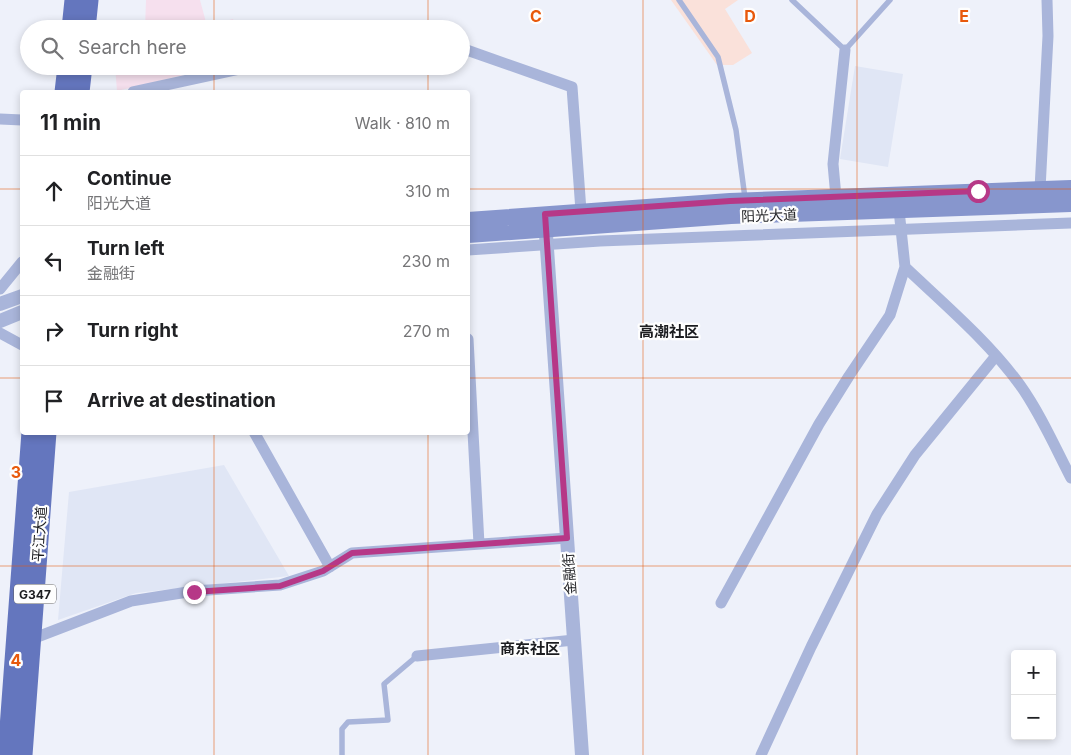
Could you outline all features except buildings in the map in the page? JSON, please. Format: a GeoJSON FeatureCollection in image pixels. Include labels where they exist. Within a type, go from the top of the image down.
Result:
{"type":"FeatureCollection","features":[{"type":"Feature","properties":{"kind":"highway"},"geometry":{"type":"LineString","coordinates":[[72,20],[74,0]]}},
{"type":"Feature","properties":{"kind":"highway"},"geometry":{"type":"LineString","coordinates":[[87,20],[89,0]]}},
{"type":"Feature","properties":{"kind":"highway"},"geometry":{"type":"LineString","coordinates":[[64,90],[66,75]]}},
{"type":"Feature","properties":{"kind":"highway"},"geometry":{"type":"LineString","coordinates":[[80,90],[82,75]]}},
{"type":"Feature","properties":{"kind":"highway","name":"平江大道"},"geometry":{"type":"LineString","coordinates":[[7,755],[10,672],[31,435]]}},
{"type":"Feature","properties":{"kind":"highway","name":"平江大道"},"geometry":{"type":"LineString","coordinates":[[23,755],[47,435]]}},
{"type":"Feature","properties":{"kind":"main road","name":"阳光大道"},"geometry":{"type":"LineString","coordinates":[[470,220],[546,229],[581,212],[745,200],[1071,188]]}},
{"type":"Feature","properties":{"kind":"main road","name":"阳光大道"},"geometry":{"type":"LineString","coordinates":[[470,235],[731,216],[1071,204]]}},
{"type":"Feature","properties":{"kind":"street"},"geometry":{"type":"LineString","coordinates":[[1040,189],[1048,36],[1047,0]]}},
{"type":"Feature","properties":{"kind":"street"},"geometry":{"type":"LineString","coordinates":[[836,197],[833,164],[845,50]]}},
{"type":"Feature","properties":{"kind":"street"},"geometry":{"type":"LineString","coordinates":[[470,51],[572,87],[581,212]]}},
{"type":"Feature","properties":{"kind":"street"},"geometry":{"type":"LineString","coordinates":[[142,90],[211,75]]}},
{"type":"Feature","properties":{"kind":"street"},"geometry":{"type":"LineString","coordinates":[[0,119],[20,120]]}},
{"type":"Feature","properties":{"kind":"street"},"geometry":{"type":"LineString","coordinates":[[722,603],[819,424],[890,315],[905,267],[899,210]]}},
{"type":"Feature","properties":{"kind":"street"},"geometry":{"type":"LineString","coordinates":[[470,249],[546,229],[901,230],[1071,223]]}},
{"type":"Feature","properties":{"kind":"street","name":"金融街"},"geometry":{"type":"LineString","coordinates":[[546,229],[582,755]]}},
{"type":"Feature","properties":{"kind":"street"},"geometry":{"type":"LineString","coordinates":[[0,289],[20,264]]}},
{"type":"Feature","properties":{"kind":"street"},"geometry":{"type":"LineString","coordinates":[[905,267],[995,357],[1030,399],[1071,478]]}},
{"type":"Feature","properties":{"kind":"street"},"geometry":{"type":"LineString","coordinates":[[0,304],[20,297]]}},
{"type":"Feature","properties":{"kind":"street"},"geometry":{"type":"LineString","coordinates":[[0,321],[20,313]]}},
{"type":"Feature","properties":{"kind":"street"},"geometry":{"type":"LineString","coordinates":[[0,333],[20,344]]}},
{"type":"Feature","properties":{"kind":"street"},"geometry":{"type":"LineString","coordinates":[[761,755],[811,647],[880,508],[915,455],[995,357]]}},
{"type":"Feature","properties":{"kind":"street"},"geometry":{"type":"LineString","coordinates":[[470,376],[479,544]]}},
{"type":"Feature","properties":{"kind":"street"},"geometry":{"type":"LineString","coordinates":[[256,435],[330,566]]}},
{"type":"Feature","properties":{"kind":"street"},"geometry":{"type":"LineString","coordinates":[[32,639],[131,601],[194,592],[280,586],[330,566],[352,553],[567,538]]}},
{"type":"Feature","properties":{"kind":"street"},"geometry":{"type":"LineString","coordinates":[[417,656],[574,640]]}},
{"type":"Feature","properties":{"kind":"lane"},"geometry":{"type":"LineString","coordinates":[[679,0],[718,58],[736,130],[745,200]]}},
{"type":"Feature","properties":{"kind":"lane"},"geometry":{"type":"LineString","coordinates":[[792,0],[845,50],[890,0]]}},
{"type":"Feature","properties":{"kind":"lane"},"geometry":{"type":"LineString","coordinates":[[342,755],[342,729],[348,722],[388,720],[384,684],[417,656]]}},
{"type":"Feature","properties":{"kind":"shaded area"},"geometry":{"type":"Polygon","coordinates":[[[146,0],[200,0],[205,20],[145,20],[146,0]]]}},
{"type":"Feature","properties":{"kind":"shaded area"},"geometry":{"type":"Polygon","coordinates":[[[671,0],[738,0],[725,9],[752,53],[733,65],[717,65],[671,0]]]}},
{"type":"Feature","properties":{"kind":"shaded area"},"geometry":{"type":"Polygon","coordinates":[[[855,66],[903,74],[888,167],[840,159],[855,66]]]}},
{"type":"Feature","properties":{"kind":"shaded area"},"geometry":{"type":"Polygon","coordinates":[[[116,75],[184,75],[121,90],[117,90],[116,75]]]}},
{"type":"Feature","properties":{"kind":"shaded area"},"geometry":{"type":"Polygon","coordinates":[[[224,465],[289,576],[136,593],[58,620],[69,492],[224,465]]]}},
{"type":"Feature","properties":{"kind":"district","name":"高潮社区"},"geometry":{"type":"Point","coordinates":[669,331]}},
{"type":"Feature","properties":{"kind":"district","name":"商东社区"},"geometry":{"type":"Point","coordinates":[530,648]}},
{"type":"Feature","properties":{"kind":"route"},"geometry":{"type":"LineString","coordinates":[[194,592],[280,586],[323,571],[352,553],[567,538],[545,214],[730,201],[978,191]]}}]}
